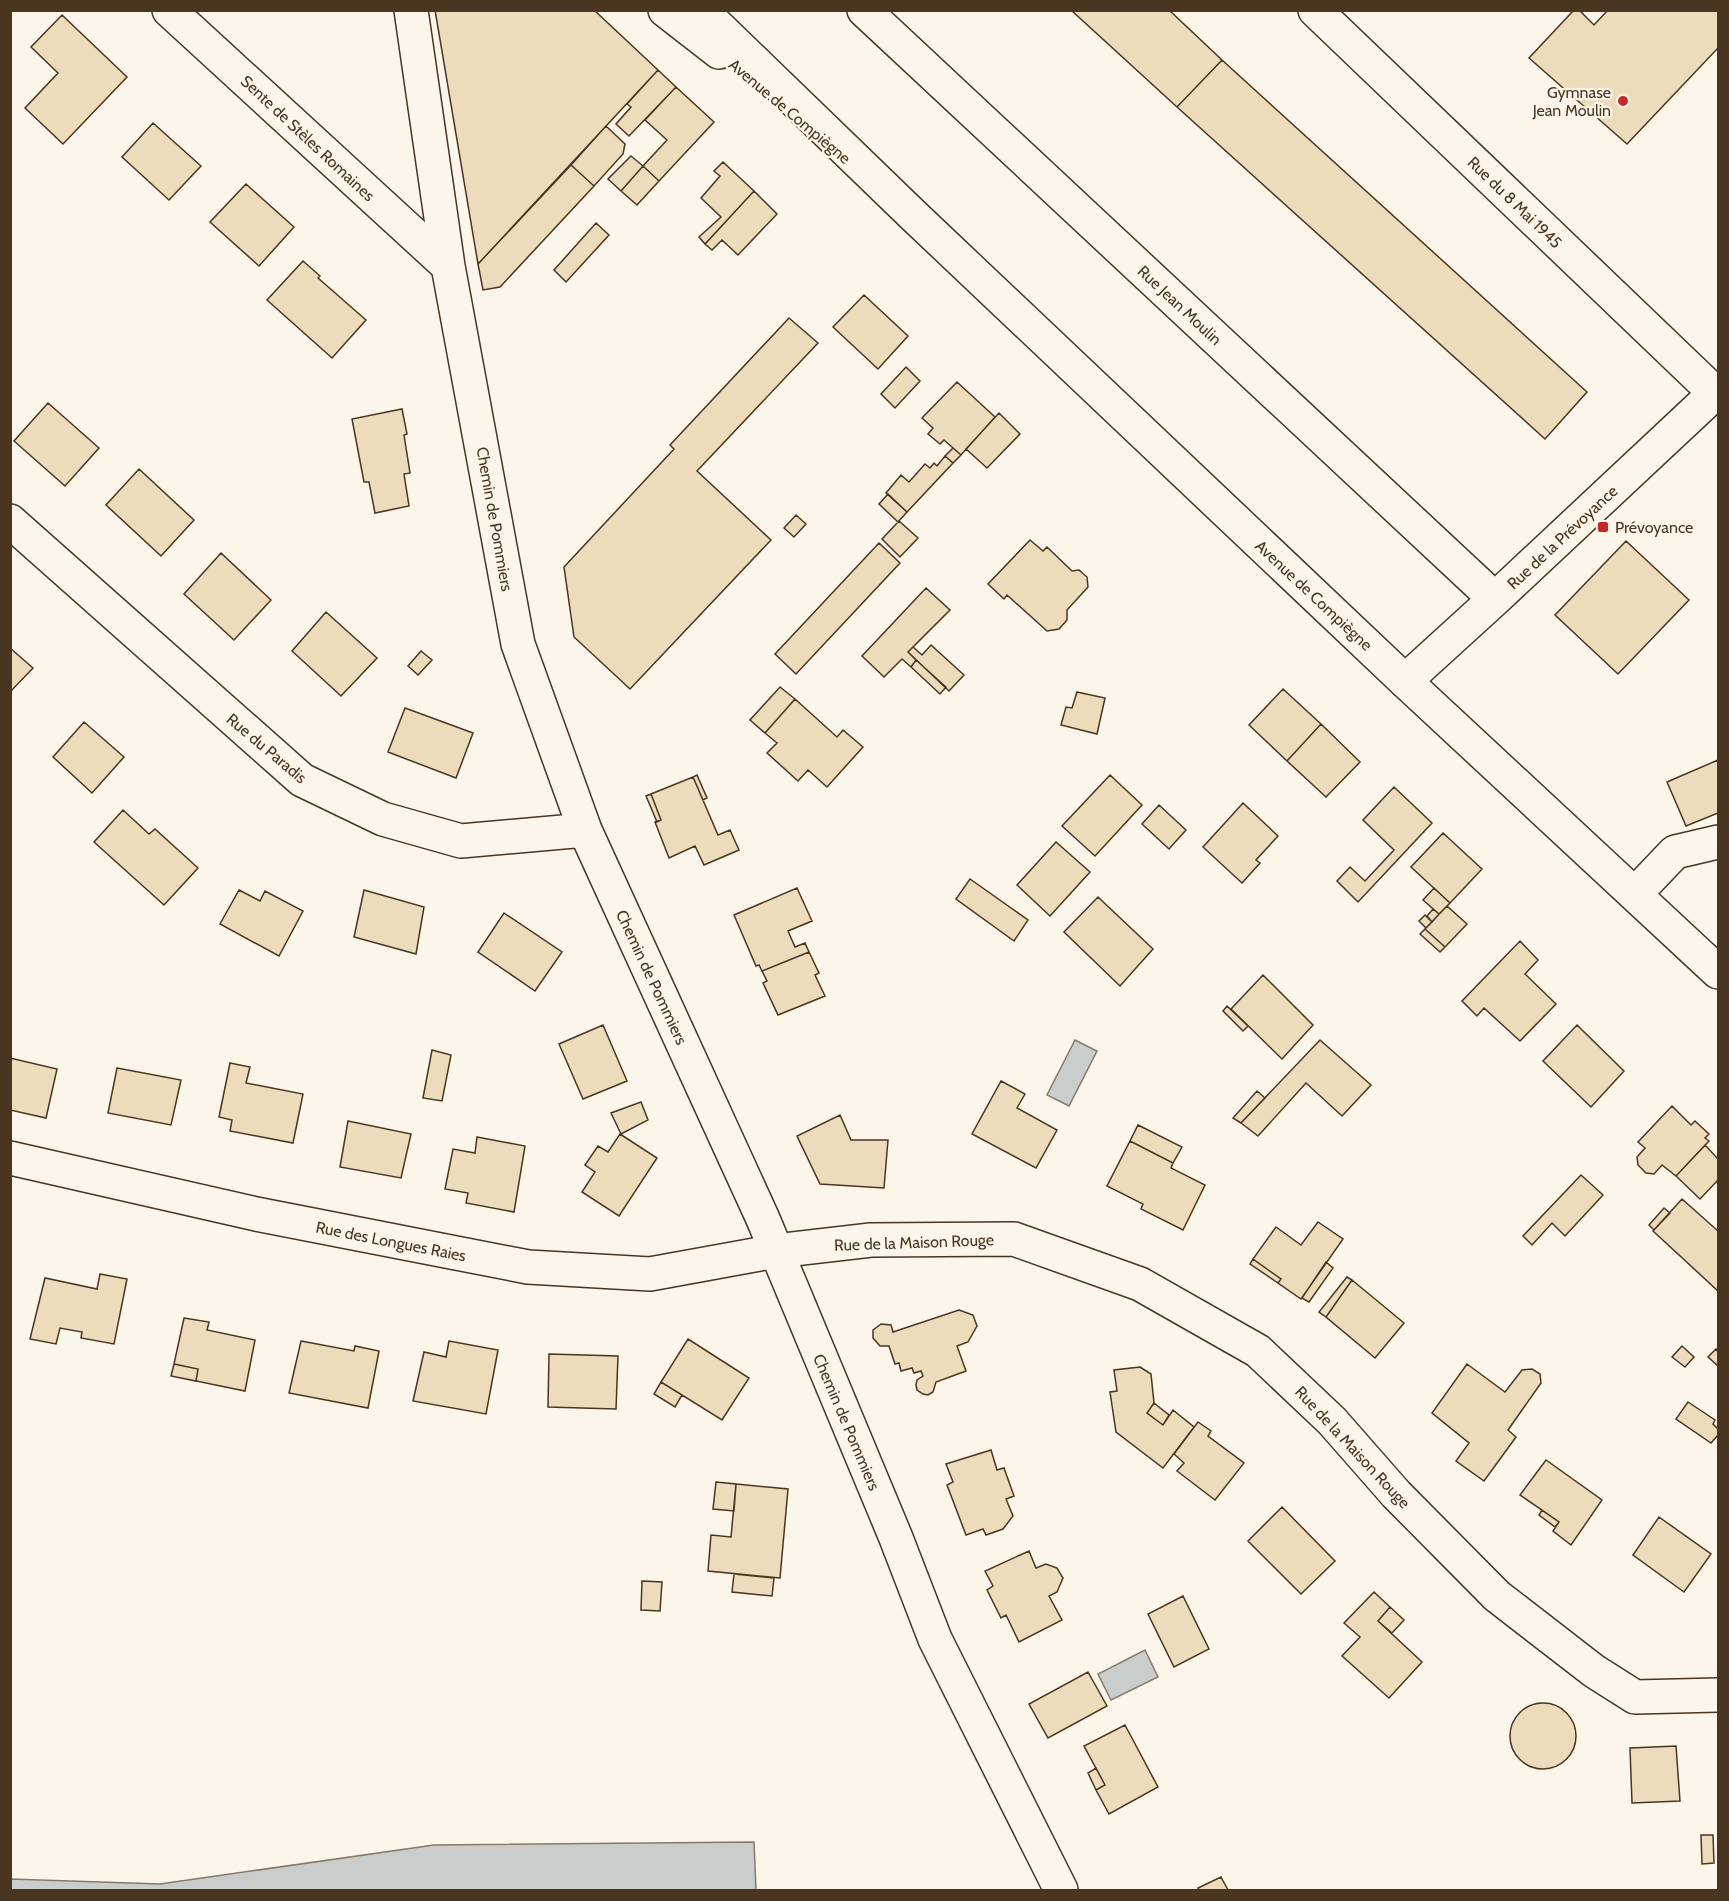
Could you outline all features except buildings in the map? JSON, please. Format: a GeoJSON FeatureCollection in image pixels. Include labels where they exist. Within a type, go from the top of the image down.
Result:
{"type":"FeatureCollection","features":[{"type":"Feature","properties":{"kind":"street","name":"Sente de Stèles Romaines"},"geometry":{"type":"LineString","coordinates":[[169,10],[447,266]]}},
{"type":"Feature","properties":{"kind":"street","name":"Chemin de Pommiers"},"geometry":{"type":"LineString","coordinates":[[411,10],[447,266],[518,644],[585,830],[777,1251],[935,1639],[1060,1890]]}},
{"type":"Feature","properties":{"kind":"street","name":"Avenue de Compiègne"},"geometry":{"type":"LineString","coordinates":[[665,10],[767,89],[913,215]]}},
{"type":"Feature","properties":{"kind":"street","name":"Avenue de Compiègne"},"geometry":{"type":"LineString","coordinates":[[701,10],[913,215],[1405,681],[1719,972]]}},
{"type":"Feature","properties":{"kind":"street","name":"Rue Jean Moulin"},"geometry":{"type":"LineString","coordinates":[[864,10],[1495,600]]}},
{"type":"Feature","properties":{"kind":"street","name":"Rue du 8 Mai 1945"},"geometry":{"type":"LineString","coordinates":[[1315,10],[1717,393]]}},
{"type":"Feature","properties":{"kind":"street","name":"Rue de la Prévoyance"},"geometry":{"type":"LineString","coordinates":[[1405,681],[1717,393]]}},
{"type":"Feature","properties":{"kind":"street","name":"Rue du Paradis"},"geometry":{"type":"LineString","coordinates":[[10,521],[302,780],[383,819],[461,840],[585,830]]}},
{"type":"Feature","properties":{"kind":"street"},"geometry":{"type":"LineString","coordinates":[[1635,894],[1675,852],[1719,842]]}},
{"type":"Feature","properties":{"kind":"street","name":"Rue des Longues Raies"},"geometry":{"type":"LineString","coordinates":[[10,1158],[256,1215],[528,1267],[650,1274],[777,1251]]}},
{"type":"Feature","properties":{"kind":"street","name":"Rue de la Maison Rouge"},"geometry":{"type":"LineString","coordinates":[[777,1251],[871,1240],[1014,1239],[1140,1284],[1258,1351],[1332,1420],[1396,1494],[1497,1596],[1594,1671],[1635,1697],[1719,1695]]}},
{"type":"Feature","properties":{"kind":"shaded area"},"geometry":{"type":"Polygon","coordinates":[[[1075,1040],[1097,1051],[1069,1106],[1047,1095],[1075,1040]]]}},
{"type":"Feature","properties":{"kind":"shaded area"},"geometry":{"type":"Polygon","coordinates":[[[1145,1650],[1158,1677],[1111,1700],[1098,1674],[1145,1650]]]}},
{"type":"Feature","properties":{"kind":"shaded area"},"geometry":{"type":"Polygon","coordinates":[[[754,1842],[756,1890],[11,1890],[11,1879],[160,1884],[434,1845],[754,1842]]]}},
{"type":"Feature","properties":{"kind":"place","name":"Gymnase Jean Moulin"},"geometry":{"type":"Point","coordinates":[1623,101]}},
{"type":"Feature","properties":{"kind":"place","name":"Prévoyance"},"geometry":{"type":"Point","coordinates":[1603,527]}}]}
